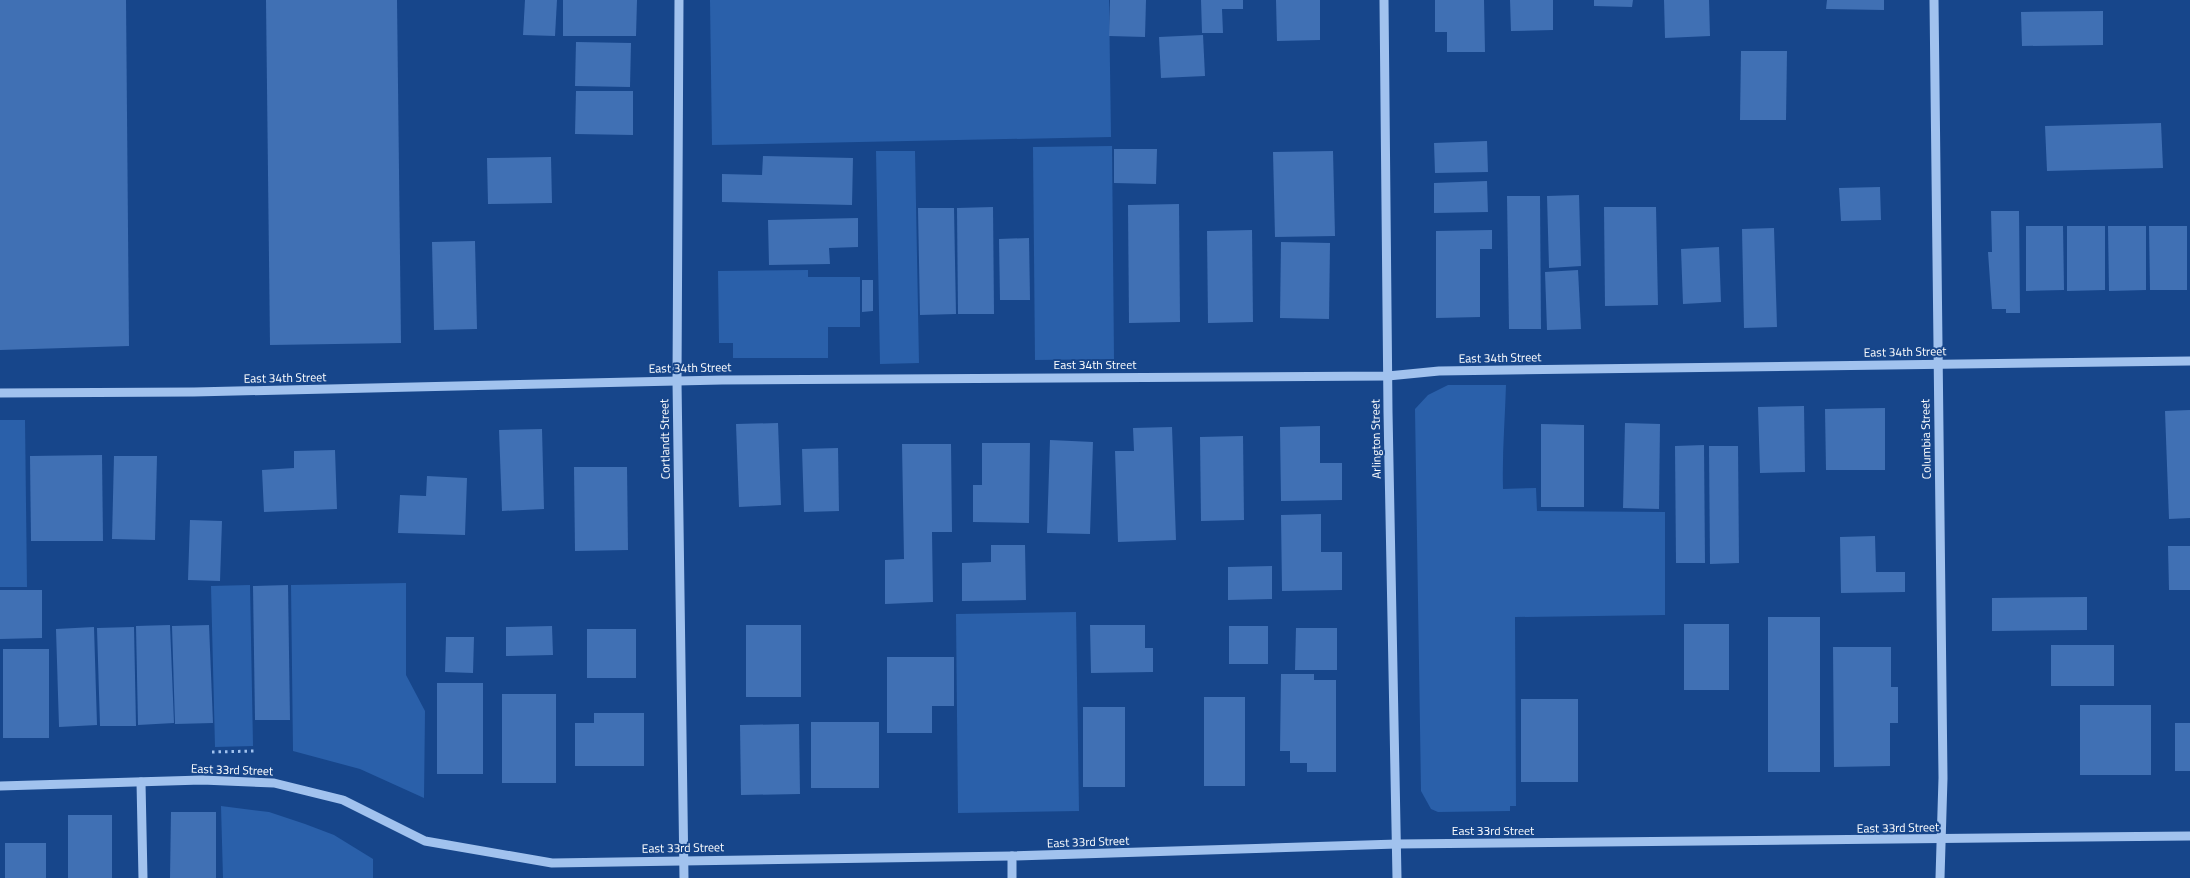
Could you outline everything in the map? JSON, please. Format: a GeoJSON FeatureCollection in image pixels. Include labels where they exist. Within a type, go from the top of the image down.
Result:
{"type":"FeatureCollection","features":[{"type":"Feature","properties":{"kind":"street","name":"Cortlandt Street"},"geometry":{"type":"LineString","coordinates":[[679,0],[677,381],[684,878]]}},
{"type":"Feature","properties":{"kind":"street","name":"Arlington Street"},"geometry":{"type":"LineString","coordinates":[[1384,0],[1388,376],[1397,878]]}},
{"type":"Feature","properties":{"kind":"street","name":"Columbia Street"},"geometry":{"type":"LineString","coordinates":[[1934,0],[1943,778],[1940,878]]}},
{"type":"Feature","properties":{"kind":"street","name":"East 34th Street"},"geometry":{"type":"LineString","coordinates":[[0,393],[194,392],[677,381],[1388,376],[1439,371],[2190,361]]}},
{"type":"Feature","properties":{"kind":"street","name":"East 33rd Street"},"geometry":{"type":"LineString","coordinates":[[0,786],[202,780],[274,783],[343,800],[425,841],[552,863],[1012,856],[1397,844],[2190,836]]}},
{"type":"Feature","properties":{"kind":"street"},"geometry":{"type":"LineString","coordinates":[[141,782],[143,878]]}},
{"type":"Feature","properties":{"kind":"street"},"geometry":{"type":"LineString","coordinates":[[1012,856],[1012,878]]}},
{"type":"Feature","properties":{"kind":"path"},"geometry":{"type":"LineString","coordinates":[[212,752],[254,751]]}},
{"type":"Feature","properties":{"kind":"shaded area"},"geometry":{"type":"Polygon","coordinates":[[[710,0],[1109,0],[1111,137],[712,145],[710,0]]]}},
{"type":"Feature","properties":{"kind":"shaded area"},"geometry":{"type":"Polygon","coordinates":[[[1112,146],[1114,359],[1035,360],[1033,147],[1112,146]]]}},
{"type":"Feature","properties":{"kind":"shaded area"},"geometry":{"type":"Polygon","coordinates":[[[876,151],[915,151],[919,363],[880,364],[876,151]]]}},
{"type":"Feature","properties":{"kind":"shaded area"},"geometry":{"type":"Polygon","coordinates":[[[808,270],[808,277],[860,277],[860,327],[828,327],[828,358],[733,358],[733,343],[719,343],[718,271],[808,270]]]}},
{"type":"Feature","properties":{"kind":"shaded area"},"geometry":{"type":"Polygon","coordinates":[[[1448,385],[1506,385],[1503,489],[1536,488],[1537,511],[1665,512],[1665,615],[1515,617],[1516,806],[1510,806],[1510,811],[1438,812],[1431,809],[1421,791],[1415,409],[1428,395],[1448,385]]]}},
{"type":"Feature","properties":{"kind":"shaded area"},"geometry":{"type":"Polygon","coordinates":[[[0,420],[25,420],[27,587],[0,587],[0,420]]]}},
{"type":"Feature","properties":{"kind":"shaded area"},"geometry":{"type":"Polygon","coordinates":[[[406,583],[406,675],[425,711],[424,798],[360,769],[293,751],[291,585],[406,583]]]}},
{"type":"Feature","properties":{"kind":"shaded area"},"geometry":{"type":"Polygon","coordinates":[[[250,585],[253,746],[215,747],[211,586],[250,585]]]}},
{"type":"Feature","properties":{"kind":"shaded area"},"geometry":{"type":"Polygon","coordinates":[[[1076,612],[1079,811],[958,813],[956,614],[1076,612]]]}},
{"type":"Feature","properties":{"kind":"shaded area"},"geometry":{"type":"Polygon","coordinates":[[[221,806],[269,812],[334,835],[373,859],[373,878],[223,878],[221,806]]]}},
{"type":"Feature","properties":{"kind":"building"},"geometry":{"type":"Polygon","coordinates":[[[0,0],[126,0],[129,346],[0,350],[0,0]]]}},
{"type":"Feature","properties":{"kind":"building"},"geometry":{"type":"Polygon","coordinates":[[[266,0],[397,0],[401,343],[270,345],[266,0]]]}},
{"type":"Feature","properties":{"kind":"building"},"geometry":{"type":"Polygon","coordinates":[[[525,0],[557,0],[555,36],[523,35],[525,0]]]}},
{"type":"Feature","properties":{"kind":"building"},"geometry":{"type":"Polygon","coordinates":[[[563,0],[637,0],[636,36],[563,36],[563,0]]]}},
{"type":"Feature","properties":{"kind":"building"},"geometry":{"type":"Polygon","coordinates":[[[1110,0],[1146,0],[1145,37],[1109,36],[1110,0]]]}},
{"type":"Feature","properties":{"kind":"building"},"geometry":{"type":"Polygon","coordinates":[[[1201,0],[1243,0],[1243,9],[1222,9],[1223,33],[1202,33],[1201,0]]]}},
{"type":"Feature","properties":{"kind":"building"},"geometry":{"type":"Polygon","coordinates":[[[1276,0],[1320,0],[1320,40],[1277,41],[1276,0]]]}},
{"type":"Feature","properties":{"kind":"building"},"geometry":{"type":"Polygon","coordinates":[[[1435,0],[1484,0],[1485,52],[1447,52],[1447,32],[1435,32],[1435,0]]]}},
{"type":"Feature","properties":{"kind":"building"},"geometry":{"type":"Polygon","coordinates":[[[1510,0],[1553,0],[1553,30],[1511,31],[1510,0]]]}},
{"type":"Feature","properties":{"kind":"building"},"geometry":{"type":"Polygon","coordinates":[[[1594,0],[1633,0],[1632,7],[1594,6],[1594,0]]]}},
{"type":"Feature","properties":{"kind":"building"},"geometry":{"type":"Polygon","coordinates":[[[1664,0],[1709,0],[1710,36],[1665,38],[1664,0]]]}},
{"type":"Feature","properties":{"kind":"building"},"geometry":{"type":"Polygon","coordinates":[[[1827,0],[1884,0],[1884,10],[1826,9],[1827,0]]]}},
{"type":"Feature","properties":{"kind":"building"},"geometry":{"type":"Polygon","coordinates":[[[2103,11],[2103,45],[2022,46],[2021,12],[2103,11]]]}},
{"type":"Feature","properties":{"kind":"building"},"geometry":{"type":"Polygon","coordinates":[[[1203,35],[1205,76],[1161,78],[1159,37],[1203,35]]]}},
{"type":"Feature","properties":{"kind":"building"},"geometry":{"type":"Polygon","coordinates":[[[576,42],[631,43],[630,87],[575,86],[576,42]]]}},
{"type":"Feature","properties":{"kind":"building"},"geometry":{"type":"Polygon","coordinates":[[[1741,51],[1787,51],[1786,120],[1740,120],[1741,51]]]}},
{"type":"Feature","properties":{"kind":"building"},"geometry":{"type":"Polygon","coordinates":[[[576,91],[633,91],[633,135],[575,134],[576,91]]]}},
{"type":"Feature","properties":{"kind":"building"},"geometry":{"type":"Polygon","coordinates":[[[2161,123],[2163,168],[2047,171],[2045,126],[2161,123]]]}},
{"type":"Feature","properties":{"kind":"building"},"geometry":{"type":"Polygon","coordinates":[[[1487,141],[1488,172],[1435,173],[1434,143],[1487,141]]]}},
{"type":"Feature","properties":{"kind":"building"},"geometry":{"type":"Polygon","coordinates":[[[1114,149],[1157,149],[1156,184],[1114,183],[1114,149]]]}},
{"type":"Feature","properties":{"kind":"building"},"geometry":{"type":"Polygon","coordinates":[[[1333,151],[1335,236],[1275,237],[1273,152],[1333,151]]]}},
{"type":"Feature","properties":{"kind":"building"},"geometry":{"type":"Polygon","coordinates":[[[763,156],[853,158],[852,205],[722,202],[722,174],[762,175],[763,156]]]}},
{"type":"Feature","properties":{"kind":"building"},"geometry":{"type":"Polygon","coordinates":[[[551,157],[552,203],[488,204],[487,158],[551,157]]]}},
{"type":"Feature","properties":{"kind":"building"},"geometry":{"type":"Polygon","coordinates":[[[1487,181],[1488,212],[1434,213],[1434,183],[1487,181]]]}},
{"type":"Feature","properties":{"kind":"building"},"geometry":{"type":"Polygon","coordinates":[[[1880,187],[1881,220],[1841,221],[1839,188],[1880,187]]]}},
{"type":"Feature","properties":{"kind":"building"},"geometry":{"type":"Polygon","coordinates":[[[1579,195],[1581,266],[1549,268],[1547,196],[1579,195]]]}},
{"type":"Feature","properties":{"kind":"building"},"geometry":{"type":"Polygon","coordinates":[[[1507,196],[1540,196],[1541,329],[1509,329],[1507,196]]]}},
{"type":"Feature","properties":{"kind":"building"},"geometry":{"type":"Polygon","coordinates":[[[1179,204],[1180,322],[1129,323],[1128,205],[1179,204]]]}},
{"type":"Feature","properties":{"kind":"building"},"geometry":{"type":"Polygon","coordinates":[[[993,207],[994,314],[958,314],[957,208],[993,207]]]}},
{"type":"Feature","properties":{"kind":"building"},"geometry":{"type":"Polygon","coordinates":[[[1604,207],[1656,207],[1658,305],[1605,306],[1604,207]]]}},
{"type":"Feature","properties":{"kind":"building"},"geometry":{"type":"Polygon","coordinates":[[[918,208],[954,208],[956,314],[920,315],[918,208]]]}},
{"type":"Feature","properties":{"kind":"building"},"geometry":{"type":"Polygon","coordinates":[[[1991,211],[2019,211],[2020,313],[2006,313],[2006,309],[1992,309],[1988,252],[1992,252],[1991,211]]]}},
{"type":"Feature","properties":{"kind":"building"},"geometry":{"type":"Polygon","coordinates":[[[858,218],[858,247],[829,248],[830,264],[769,265],[768,220],[858,218]]]}},
{"type":"Feature","properties":{"kind":"building"},"geometry":{"type":"Polygon","coordinates":[[[2026,226],[2063,226],[2064,290],[2026,291],[2026,226]]]}},
{"type":"Feature","properties":{"kind":"building"},"geometry":{"type":"Polygon","coordinates":[[[2067,226],[2105,226],[2105,290],[2067,291],[2067,226]]]}},
{"type":"Feature","properties":{"kind":"building"},"geometry":{"type":"Polygon","coordinates":[[[2108,226],[2146,226],[2146,290],[2109,291],[2108,226]]]}},
{"type":"Feature","properties":{"kind":"building"},"geometry":{"type":"Polygon","coordinates":[[[2149,226],[2187,226],[2187,290],[2150,290],[2149,226]]]}},
{"type":"Feature","properties":{"kind":"building"},"geometry":{"type":"Polygon","coordinates":[[[1774,228],[1777,327],[1744,328],[1742,229],[1774,228]]]}},
{"type":"Feature","properties":{"kind":"building"},"geometry":{"type":"Polygon","coordinates":[[[1252,230],[1253,322],[1208,323],[1207,231],[1252,230]]]}},
{"type":"Feature","properties":{"kind":"building"},"geometry":{"type":"Polygon","coordinates":[[[1492,230],[1492,249],[1480,249],[1480,317],[1436,318],[1436,231],[1492,230]]]}},
{"type":"Feature","properties":{"kind":"building"},"geometry":{"type":"Polygon","coordinates":[[[1029,238],[1030,300],[1000,300],[999,239],[1029,238]]]}},
{"type":"Feature","properties":{"kind":"building"},"geometry":{"type":"Polygon","coordinates":[[[475,241],[477,329],[434,330],[432,242],[475,241]]]}},
{"type":"Feature","properties":{"kind":"building"},"geometry":{"type":"Polygon","coordinates":[[[1281,242],[1330,243],[1329,319],[1280,318],[1281,242]]]}},
{"type":"Feature","properties":{"kind":"building"},"geometry":{"type":"Polygon","coordinates":[[[1719,247],[1721,302],[1683,304],[1681,249],[1719,247]]]}},
{"type":"Feature","properties":{"kind":"building"},"geometry":{"type":"Polygon","coordinates":[[[1578,270],[1581,329],[1547,330],[1545,272],[1578,270]]]}},
{"type":"Feature","properties":{"kind":"building"},"geometry":{"type":"Polygon","coordinates":[[[862,280],[873,280],[873,311],[862,312],[862,280]]]}},
{"type":"Feature","properties":{"kind":"building"},"geometry":{"type":"Polygon","coordinates":[[[1804,406],[1805,472],[1760,473],[1758,407],[1804,406]]]}},
{"type":"Feature","properties":{"kind":"building"},"geometry":{"type":"Polygon","coordinates":[[[1885,408],[1885,470],[1826,470],[1825,409],[1885,408]]]}},
{"type":"Feature","properties":{"kind":"building"},"geometry":{"type":"Polygon","coordinates":[[[2190,410],[2190,518],[2169,519],[2165,411],[2190,410]]]}},
{"type":"Feature","properties":{"kind":"building"},"geometry":{"type":"Polygon","coordinates":[[[778,423],[781,505],[739,507],[736,424],[778,423]]]}},
{"type":"Feature","properties":{"kind":"building"},"geometry":{"type":"Polygon","coordinates":[[[1625,423],[1660,424],[1659,509],[1623,508],[1625,423]]]}},
{"type":"Feature","properties":{"kind":"building"},"geometry":{"type":"Polygon","coordinates":[[[1541,424],[1584,425],[1584,507],[1541,507],[1541,424]]]}},
{"type":"Feature","properties":{"kind":"building"},"geometry":{"type":"Polygon","coordinates":[[[1320,426],[1320,463],[1342,463],[1342,500],[1281,501],[1280,427],[1320,426]]]}},
{"type":"Feature","properties":{"kind":"building"},"geometry":{"type":"Polygon","coordinates":[[[1172,427],[1176,540],[1118,542],[1115,451],[1134,451],[1133,428],[1172,427]]]}},
{"type":"Feature","properties":{"kind":"building"},"geometry":{"type":"Polygon","coordinates":[[[542,429],[544,509],[502,511],[499,430],[542,429]]]}},
{"type":"Feature","properties":{"kind":"building"},"geometry":{"type":"Polygon","coordinates":[[[1243,436],[1244,520],[1201,521],[1200,437],[1243,436]]]}},
{"type":"Feature","properties":{"kind":"building"},"geometry":{"type":"Polygon","coordinates":[[[1050,440],[1093,442],[1090,534],[1047,533],[1050,440]]]}},
{"type":"Feature","properties":{"kind":"building"},"geometry":{"type":"Polygon","coordinates":[[[982,443],[1030,443],[1029,523],[973,522],[973,485],[982,485],[982,443]]]}},
{"type":"Feature","properties":{"kind":"building"},"geometry":{"type":"Polygon","coordinates":[[[902,444],[951,444],[952,532],[932,532],[933,602],[885,604],[885,560],[904,559],[902,444]]]}},
{"type":"Feature","properties":{"kind":"building"},"geometry":{"type":"Polygon","coordinates":[[[1704,445],[1705,563],[1676,563],[1675,446],[1704,445]]]}},
{"type":"Feature","properties":{"kind":"building"},"geometry":{"type":"Polygon","coordinates":[[[1709,446],[1738,446],[1739,563],[1710,564],[1709,446]]]}},
{"type":"Feature","properties":{"kind":"building"},"geometry":{"type":"Polygon","coordinates":[[[838,448],[839,511],[804,512],[802,449],[838,448]]]}},
{"type":"Feature","properties":{"kind":"building"},"geometry":{"type":"Polygon","coordinates":[[[335,450],[337,509],[264,512],[262,470],[294,468],[294,451],[335,450]]]}},
{"type":"Feature","properties":{"kind":"building"},"geometry":{"type":"Polygon","coordinates":[[[102,455],[103,541],[31,541],[30,456],[102,455]]]}},
{"type":"Feature","properties":{"kind":"building"},"geometry":{"type":"Polygon","coordinates":[[[114,456],[157,456],[155,540],[112,539],[114,456]]]}},
{"type":"Feature","properties":{"kind":"building"},"geometry":{"type":"Polygon","coordinates":[[[574,467],[627,467],[628,550],[575,551],[574,467]]]}},
{"type":"Feature","properties":{"kind":"building"},"geometry":{"type":"Polygon","coordinates":[[[427,476],[467,478],[465,535],[398,533],[400,495],[426,496],[427,476]]]}},
{"type":"Feature","properties":{"kind":"building"},"geometry":{"type":"Polygon","coordinates":[[[1321,514],[1321,552],[1342,552],[1342,590],[1282,591],[1281,515],[1321,514]]]}},
{"type":"Feature","properties":{"kind":"building"},"geometry":{"type":"Polygon","coordinates":[[[190,520],[222,521],[220,581],[188,580],[190,520]]]}},
{"type":"Feature","properties":{"kind":"building"},"geometry":{"type":"Polygon","coordinates":[[[1875,536],[1876,572],[1905,572],[1905,592],[1841,593],[1840,537],[1875,536]]]}},
{"type":"Feature","properties":{"kind":"building"},"geometry":{"type":"Polygon","coordinates":[[[991,545],[1025,545],[1026,600],[962,601],[962,563],[991,562],[991,545]]]}},
{"type":"Feature","properties":{"kind":"building"},"geometry":{"type":"Polygon","coordinates":[[[2168,546],[2190,546],[2190,590],[2169,590],[2168,546]]]}},
{"type":"Feature","properties":{"kind":"building"},"geometry":{"type":"Polygon","coordinates":[[[1272,566],[1272,599],[1228,600],[1228,567],[1272,566]]]}},
{"type":"Feature","properties":{"kind":"building"},"geometry":{"type":"Polygon","coordinates":[[[288,585],[290,720],[255,720],[253,586],[288,585]]]}},
{"type":"Feature","properties":{"kind":"building"},"geometry":{"type":"Polygon","coordinates":[[[0,590],[42,590],[42,638],[0,639],[0,590]]]}},
{"type":"Feature","properties":{"kind":"building"},"geometry":{"type":"Polygon","coordinates":[[[2087,597],[2087,630],[1992,631],[1992,598],[2087,597]]]}},
{"type":"Feature","properties":{"kind":"building"},"geometry":{"type":"Polygon","coordinates":[[[1768,617],[1820,617],[1820,772],[1768,772],[1768,617]]]}},
{"type":"Feature","properties":{"kind":"building"},"geometry":{"type":"Polygon","coordinates":[[[1684,624],[1729,624],[1729,690],[1684,690],[1684,624]]]}},
{"type":"Feature","properties":{"kind":"building"},"geometry":{"type":"Polygon","coordinates":[[[170,625],[174,723],[138,725],[136,626],[170,625]]]}},
{"type":"Feature","properties":{"kind":"building"},"geometry":{"type":"Polygon","coordinates":[[[209,625],[213,723],[175,724],[172,626],[209,625]]]}},
{"type":"Feature","properties":{"kind":"building"},"geometry":{"type":"Polygon","coordinates":[[[746,625],[801,625],[801,697],[746,697],[746,625]]]}},
{"type":"Feature","properties":{"kind":"building"},"geometry":{"type":"Polygon","coordinates":[[[1090,625],[1145,625],[1145,648],[1153,648],[1153,672],[1091,673],[1090,625]]]}},
{"type":"Feature","properties":{"kind":"building"},"geometry":{"type":"Polygon","coordinates":[[[552,626],[553,655],[506,656],[506,627],[552,626]]]}},
{"type":"Feature","properties":{"kind":"building"},"geometry":{"type":"Polygon","coordinates":[[[1229,626],[1268,626],[1268,664],[1229,664],[1229,626]]]}},
{"type":"Feature","properties":{"kind":"building"},"geometry":{"type":"Polygon","coordinates":[[[94,627],[97,725],[59,727],[56,629],[94,627]]]}},
{"type":"Feature","properties":{"kind":"building"},"geometry":{"type":"Polygon","coordinates":[[[134,627],[136,726],[100,726],[97,628],[134,627]]]}},
{"type":"Feature","properties":{"kind":"building"},"geometry":{"type":"Polygon","coordinates":[[[1296,628],[1337,628],[1337,670],[1295,670],[1296,628]]]}},
{"type":"Feature","properties":{"kind":"building"},"geometry":{"type":"Polygon","coordinates":[[[587,629],[636,629],[636,678],[587,678],[587,629]]]}},
{"type":"Feature","properties":{"kind":"building"},"geometry":{"type":"Polygon","coordinates":[[[446,637],[474,637],[473,673],[445,672],[446,637]]]}},
{"type":"Feature","properties":{"kind":"building"},"geometry":{"type":"Polygon","coordinates":[[[2051,645],[2114,645],[2114,686],[2051,686],[2051,645]]]}},
{"type":"Feature","properties":{"kind":"building"},"geometry":{"type":"Polygon","coordinates":[[[1833,647],[1891,647],[1891,687],[1898,687],[1898,723],[1890,723],[1890,766],[1834,767],[1833,647]]]}},
{"type":"Feature","properties":{"kind":"building"},"geometry":{"type":"Polygon","coordinates":[[[3,649],[49,649],[49,738],[3,738],[3,649]]]}},
{"type":"Feature","properties":{"kind":"building"},"geometry":{"type":"Polygon","coordinates":[[[887,657],[954,657],[954,706],[932,706],[932,733],[887,733],[887,657]]]}},
{"type":"Feature","properties":{"kind":"building"},"geometry":{"type":"Polygon","coordinates":[[[1281,674],[1314,674],[1314,680],[1336,680],[1336,772],[1307,772],[1307,763],[1290,763],[1290,751],[1280,751],[1281,674]]]}},
{"type":"Feature","properties":{"kind":"building"},"geometry":{"type":"Polygon","coordinates":[[[437,683],[483,683],[483,774],[437,774],[437,683]]]}},
{"type":"Feature","properties":{"kind":"building"},"geometry":{"type":"Polygon","coordinates":[[[502,694],[556,694],[556,783],[502,783],[502,694]]]}},
{"type":"Feature","properties":{"kind":"building"},"geometry":{"type":"Polygon","coordinates":[[[1204,697],[1245,697],[1245,786],[1204,786],[1204,697]]]}},
{"type":"Feature","properties":{"kind":"building"},"geometry":{"type":"Polygon","coordinates":[[[1521,699],[1578,699],[1578,782],[1521,782],[1521,699]]]}},
{"type":"Feature","properties":{"kind":"building"},"geometry":{"type":"Polygon","coordinates":[[[2080,705],[2151,705],[2151,775],[2080,775],[2080,705]]]}},
{"type":"Feature","properties":{"kind":"building"},"geometry":{"type":"Polygon","coordinates":[[[1083,707],[1125,707],[1125,787],[1083,787],[1083,707]]]}},
{"type":"Feature","properties":{"kind":"building"},"geometry":{"type":"Polygon","coordinates":[[[594,713],[644,713],[644,766],[575,766],[575,723],[594,723],[594,713]]]}},
{"type":"Feature","properties":{"kind":"building"},"geometry":{"type":"Polygon","coordinates":[[[811,722],[879,722],[879,788],[811,788],[811,722]]]}},
{"type":"Feature","properties":{"kind":"building"},"geometry":{"type":"Polygon","coordinates":[[[2175,723],[2190,723],[2190,771],[2175,771],[2175,723]]]}},
{"type":"Feature","properties":{"kind":"building"},"geometry":{"type":"Polygon","coordinates":[[[799,724],[800,794],[741,795],[740,725],[799,724]]]}},
{"type":"Feature","properties":{"kind":"building"},"geometry":{"type":"Polygon","coordinates":[[[171,812],[216,812],[216,878],[170,878],[171,812]]]}},
{"type":"Feature","properties":{"kind":"building"},"geometry":{"type":"Polygon","coordinates":[[[68,815],[112,815],[112,878],[68,878],[68,815]]]}},
{"type":"Feature","properties":{"kind":"building"},"geometry":{"type":"Polygon","coordinates":[[[5,843],[46,843],[46,878],[5,878],[5,843]]]}}]}
